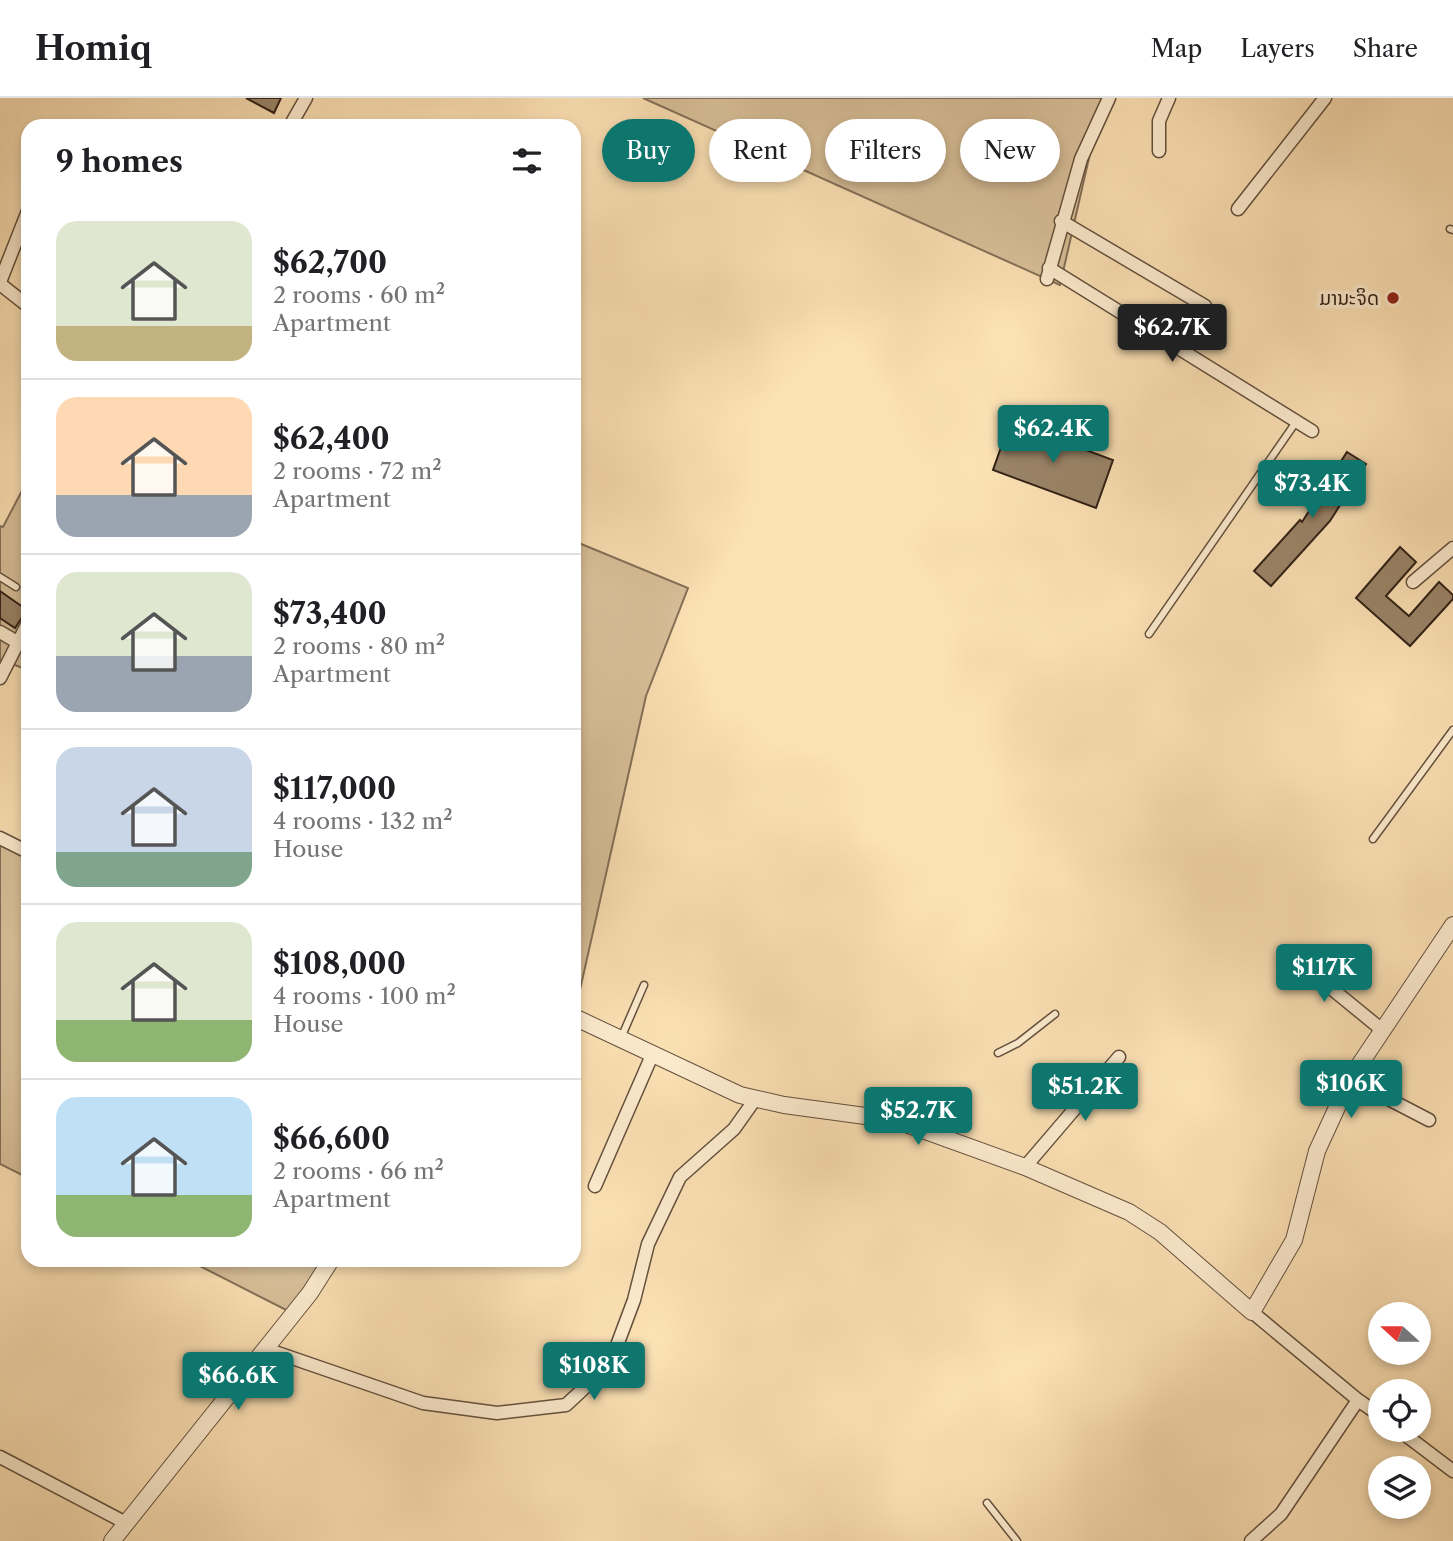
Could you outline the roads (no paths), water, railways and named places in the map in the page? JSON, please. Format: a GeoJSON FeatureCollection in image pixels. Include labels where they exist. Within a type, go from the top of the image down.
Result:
{"type":"FeatureCollection","features":[{"type":"Feature","properties":{"kind":"street"},"geometry":{"type":"LineString","coordinates":[[294,119],[306,98]]}},
{"type":"Feature","properties":{"kind":"street"},"geometry":{"type":"LineString","coordinates":[[1109,98],[1081,159],[1061,221],[1048,274],[1312,431]]}},
{"type":"Feature","properties":{"kind":"street"},"geometry":{"type":"LineString","coordinates":[[1159,151],[1159,121],[1170,98]]}},
{"type":"Feature","properties":{"kind":"street"},"geometry":{"type":"LineString","coordinates":[[1238,209],[1325,98]]}},
{"type":"Feature","properties":{"kind":"street"},"geometry":{"type":"LineString","coordinates":[[1061,221],[1205,306]]}},
{"type":"Feature","properties":{"kind":"street"},"geometry":{"type":"LineString","coordinates":[[21,229],[0,283],[21,300]]}},
{"type":"Feature","properties":{"kind":"street"},"geometry":{"type":"LineString","coordinates":[[1413,582],[1453,548]]}},
{"type":"Feature","properties":{"kind":"street"},"geometry":{"type":"LineString","coordinates":[[0,632],[17,642]]}},
{"type":"Feature","properties":{"kind":"street"},"geometry":{"type":"LineString","coordinates":[[0,678],[21,635]]}},
{"type":"Feature","properties":{"kind":"street"},"geometry":{"type":"LineString","coordinates":[[0,838],[21,848]]}},
{"type":"Feature","properties":{"kind":"street"},"geometry":{"type":"LineString","coordinates":[[1252,1312],[1294,1240],[1317,1151],[1350,1079],[1453,925]]}},
{"type":"Feature","properties":{"kind":"street"},"geometry":{"type":"LineString","coordinates":[[1288,953],[1381,1029]]}},
{"type":"Feature","properties":{"kind":"street"},"geometry":{"type":"LineString","coordinates":[[581,1020],[740,1095],[895,1120],[1025,1167],[1129,1212],[1147,1223],[1368,1407]]}},
{"type":"Feature","properties":{"kind":"street"},"geometry":{"type":"LineString","coordinates":[[595,1186],[653,1053]]}},
{"type":"Feature","properties":{"kind":"street"},"geometry":{"type":"LineString","coordinates":[[1025,1167],[1119,1057]]}},
{"type":"Feature","properties":{"kind":"street"},"geometry":{"type":"LineString","coordinates":[[1350,1079],[1429,1120]]}},
{"type":"Feature","properties":{"kind":"street"},"geometry":{"type":"LineString","coordinates":[[266,1349],[423,1403],[497,1413],[566,1405],[610,1364],[634,1300],[648,1244],[680,1177],[734,1129],[756,1098]]}},
{"type":"Feature","properties":{"kind":"street"},"geometry":{"type":"LineString","coordinates":[[112,1541],[310,1293],[327,1267]]}},
{"type":"Feature","properties":{"kind":"street"},"geometry":{"type":"LineString","coordinates":[[1251,1541],[1281,1514],[1358,1400]]}},
{"type":"Feature","properties":{"kind":"street"},"geometry":{"type":"LineString","coordinates":[[1415,1442],[1453,1471]]}},
{"type":"Feature","properties":{"kind":"street"},"geometry":{"type":"LineString","coordinates":[[0,1457],[126,1523]]}},
{"type":"Feature","properties":{"kind":"lane"},"geometry":{"type":"LineString","coordinates":[[1149,634],[1296,422]]}},
{"type":"Feature","properties":{"kind":"lane"},"geometry":{"type":"LineString","coordinates":[[0,577],[16,587]]}},
{"type":"Feature","properties":{"kind":"lane"},"geometry":{"type":"LineString","coordinates":[[1373,839],[1453,730]]}},
{"type":"Feature","properties":{"kind":"lane"},"geometry":{"type":"LineString","coordinates":[[620,1038],[644,985]]}},
{"type":"Feature","properties":{"kind":"lane"},"geometry":{"type":"LineString","coordinates":[[998,1053],[1018,1044],[1055,1014]]}},
{"type":"Feature","properties":{"kind":"lane"},"geometry":{"type":"LineString","coordinates":[[987,1503],[1017,1541]]}},
{"type":"Feature","properties":{"kind":"place","name":"ມານະຈິດ"},"geometry":{"type":"Point","coordinates":[1393,298]}}]}
